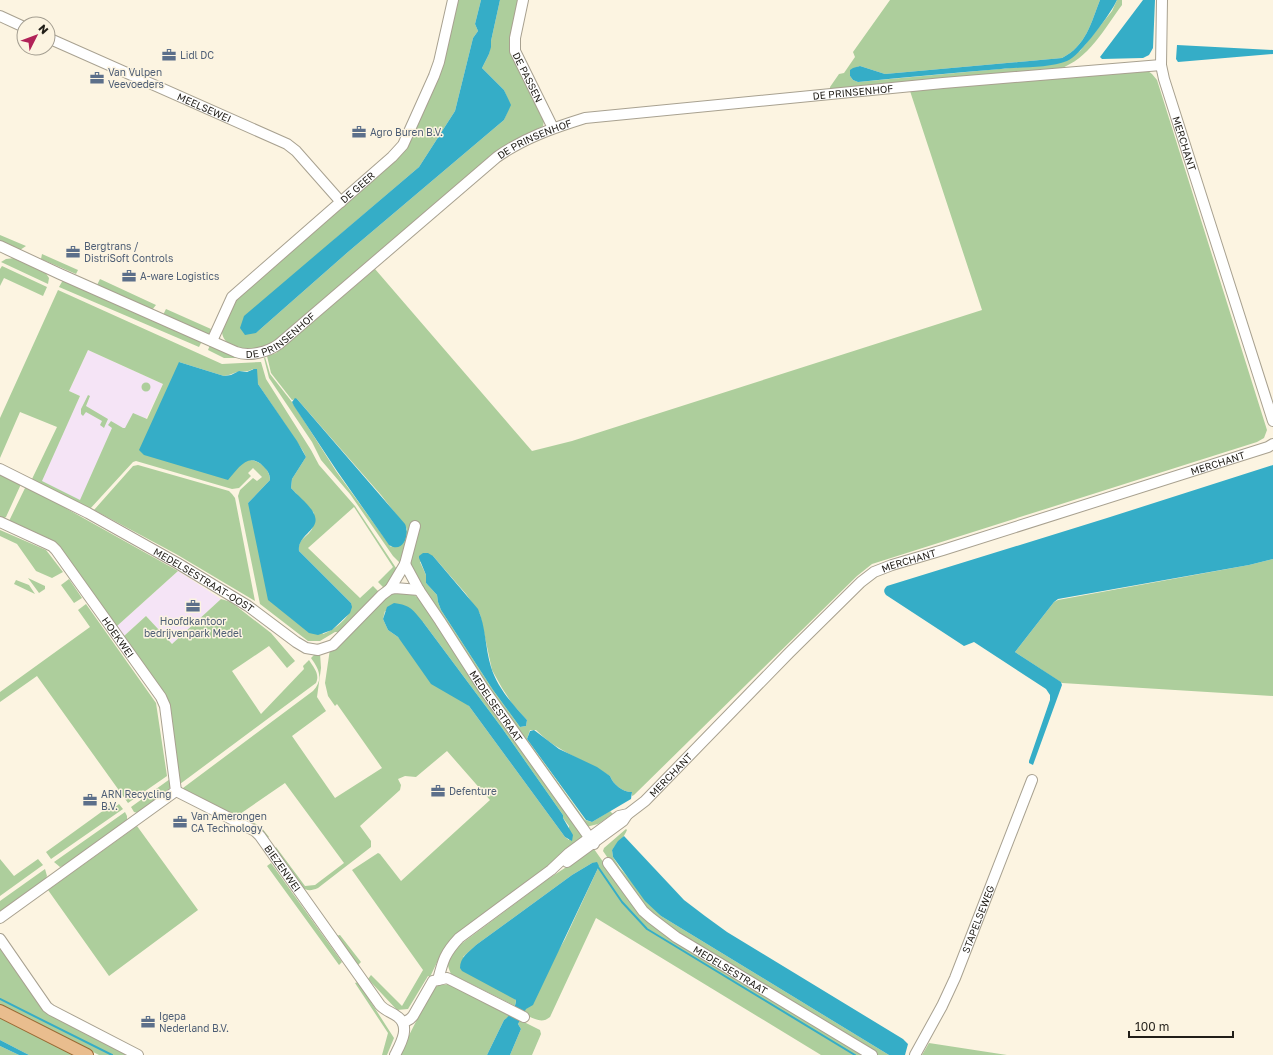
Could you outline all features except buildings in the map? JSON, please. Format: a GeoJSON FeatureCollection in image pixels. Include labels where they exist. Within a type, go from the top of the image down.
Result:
{"type":"FeatureCollection","features":[{"type":"Feature","properties":{"kind":"main road"},"geometry":{"type":"LineString","coordinates":[[0,1011],[87,1055]]}},
{"type":"Feature","properties":{"kind":"street","name":"DE GEER"},"geometry":{"type":"LineString","coordinates":[[212,341],[232,297],[392,157],[402,145],[439,62],[453,0]]}},
{"type":"Feature","properties":{"kind":"street","name":"DE PASSEN"},"geometry":{"type":"LineString","coordinates":[[523,0],[515,38],[516,51],[553,128]]}},
{"type":"Feature","properties":{"kind":"street","name":"MERCHANT"},"geometry":{"type":"LineString","coordinates":[[1162,0],[1161,65],[1164,79],[1273,421]]}},
{"type":"Feature","properties":{"kind":"street"},"geometry":{"type":"LineString","coordinates":[[0,16],[16,23]]}},
{"type":"Feature","properties":{"kind":"street","name":"MEELSEWEI"},"geometry":{"type":"LineString","coordinates":[[56,42],[287,144],[296,151],[341,202]]}},
{"type":"Feature","properties":{"kind":"street","name":"DE PRINSENHOF"},"geometry":{"type":"LineString","coordinates":[[1,250],[60,274],[239,354],[265,352],[272,349],[285,339],[497,157],[532,136],[584,118],[943,83],[1161,65]]}},
{"type":"Feature","properties":{"kind":"street","name":"MERCHANT"},"geometry":{"type":"LineString","coordinates":[[438,980],[443,959],[449,949],[459,938],[551,870],[572,859],[592,841],[623,821],[628,814],[646,801],[789,653],[861,582],[874,572],[892,565],[959,546],[1268,448],[1273,444]]}},
{"type":"Feature","properties":{"kind":"street","name":"MEDELSESTRAAT-OOST"},"geometry":{"type":"LineString","coordinates":[[0,469],[81,510],[177,563],[248,606],[296,642],[306,648],[318,650],[333,645],[382,595],[390,589],[405,564],[415,526]]}},
{"type":"Feature","properties":{"kind":"street","name":"HOEKWEI"},"geometry":{"type":"LineString","coordinates":[[0,522],[52,546],[56,550],[161,697],[165,706],[176,791]]}},
{"type":"Feature","properties":{"kind":"street","name":"MEDELSESTRAAT"},"geometry":{"type":"LineString","coordinates":[[405,564],[419,590],[497,709],[592,841]]}},
{"type":"Feature","properties":{"kind":"street"},"geometry":{"type":"LineString","coordinates":[[390,589],[419,590]]}},
{"type":"Feature","properties":{"kind":"street","name":"STAPELSEWEG"},"geometry":{"type":"LineString","coordinates":[[915,1055],[956,978],[1032,780]]}},
{"type":"Feature","properties":{"kind":"street"},"geometry":{"type":"LineString","coordinates":[[0,918],[176,791]]}},
{"type":"Feature","properties":{"kind":"street","name":"BIEZENWEI"},"geometry":{"type":"LineString","coordinates":[[176,791],[255,831],[260,836],[380,1005],[386,1011],[398,1017],[403,1023]]}},
{"type":"Feature","properties":{"kind":"street","name":"MEDELSESTRAAT"},"geometry":{"type":"LineString","coordinates":[[608,863],[643,911],[676,937],[872,1055]]}},
{"type":"Feature","properties":{"kind":"street"},"geometry":{"type":"LineString","coordinates":[[0,939],[47,1007],[138,1055]]}},
{"type":"Feature","properties":{"kind":"street"},"geometry":{"type":"LineString","coordinates":[[394,1055],[404,1033],[403,1023],[413,1016],[433,981],[447,978],[524,1017]]}},
{"type":"Feature","properties":{"kind":"shaded area"},"geometry":{"type":"Polygon","coordinates":[[[88,350],[163,384],[141,429],[125,438],[111,431],[80,501],[41,481],[80,396],[69,391],[88,350]]]}},
{"type":"Feature","properties":{"kind":"shaded area"},"geometry":{"type":"Polygon","coordinates":[[[178,571],[221,599],[172,644],[146,616],[124,636],[117,626],[178,571]]]}},
{"type":"Feature","properties":{"kind":"green space"},"geometry":{"type":"Polygon","coordinates":[[[457,0],[481,0],[475,24],[478,31],[473,38],[455,111],[419,167],[336,238],[256,333],[348,252],[504,120],[510,105],[504,90],[482,68],[489,54],[500,0],[518,0],[511,33],[544,121],[543,126],[525,136],[274,344],[246,350],[232,346],[226,342],[222,331],[236,299],[406,146],[457,0]]]}},
{"type":"Feature","properties":{"kind":"green space"},"geometry":{"type":"Polygon","coordinates":[[[890,0],[1100,0],[1087,33],[1077,47],[1062,58],[885,74],[860,66],[857,67],[850,76],[853,80],[858,82],[1053,64],[1080,51],[1112,11],[1117,0],[1122,0],[1122,5],[1087,51],[1070,64],[1059,69],[830,89],[839,74],[844,73],[855,57],[853,52],[890,0]]]}},
{"type":"Feature","properties":{"kind":"green space"},"geometry":{"type":"Polygon","coordinates":[[[1148,71],[1157,80],[1267,430],[1264,438],[1257,442],[872,564],[857,576],[632,796],[632,792],[625,791],[618,787],[610,776],[601,770],[562,750],[544,738],[536,730],[530,730],[527,739],[585,820],[592,822],[610,811],[613,814],[598,824],[586,827],[401,564],[393,556],[350,494],[321,460],[312,442],[269,378],[264,358],[265,357],[270,374],[292,402],[336,471],[391,547],[407,530],[406,527],[381,495],[297,399],[292,400],[271,373],[267,356],[276,353],[375,269],[532,451],[572,441],[982,310],[910,91],[1070,76],[1148,71]],[[433,556],[420,562],[426,575],[426,583],[437,595],[441,610],[493,690],[520,727],[526,726],[527,720],[513,705],[492,670],[480,614],[466,594],[433,556]]]}},
{"type":"Feature","properties":{"kind":"green space"},"geometry":{"type":"Polygon","coordinates":[[[0,235],[26,246],[20,250],[0,242],[0,235]]]}},
{"type":"Feature","properties":{"kind":"green space"},"geometry":{"type":"Polygon","coordinates":[[[42,254],[78,270],[76,274],[41,259],[42,254]]]}},
{"type":"Feature","properties":{"kind":"green space"},"geometry":{"type":"Polygon","coordinates":[[[14,258],[45,272],[49,278],[48,284],[1,262],[6,259],[14,258]]]}},
{"type":"Feature","properties":{"kind":"green space"},"geometry":{"type":"Polygon","coordinates":[[[2,266],[47,287],[43,296],[4,278],[0,286],[0,269],[2,266]]]}},
{"type":"Feature","properties":{"kind":"green space"},"geometry":{"type":"Polygon","coordinates":[[[100,279],[156,305],[152,310],[97,285],[100,279]]]}},
{"type":"Feature","properties":{"kind":"green space"},"geometry":{"type":"Polygon","coordinates":[[[63,280],[202,341],[199,347],[59,287],[63,280]]]}},
{"type":"Feature","properties":{"kind":"green space"},"geometry":{"type":"Polygon","coordinates":[[[58,290],[222,364],[261,362],[266,379],[319,465],[355,506],[398,571],[390,583],[384,588],[378,582],[393,567],[354,507],[308,548],[360,598],[373,586],[380,593],[342,632],[335,632],[320,641],[308,641],[260,604],[238,496],[240,490],[253,478],[257,481],[262,477],[253,468],[248,473],[251,476],[239,488],[232,489],[136,461],[133,462],[89,510],[32,479],[57,427],[20,412],[0,458],[0,418],[58,290]],[[88,350],[69,391],[80,396],[42,481],[80,500],[112,428],[108,425],[111,421],[125,428],[133,413],[147,419],[163,384],[88,350]],[[179,362],[247,460],[255,461],[266,468],[270,480],[248,503],[323,634],[327,632],[342,622],[349,613],[351,603],[299,551],[300,543],[312,529],[314,519],[314,513],[291,488],[292,479],[306,457],[303,451],[258,384],[253,369],[224,376],[179,362]]]}},
{"type":"Feature","properties":{"kind":"green space"},"geometry":{"type":"Polygon","coordinates":[[[166,309],[211,329],[209,335],[163,315],[166,309]]]}},
{"type":"Feature","properties":{"kind":"green space"},"geometry":{"type":"Polygon","coordinates":[[[210,345],[240,358],[224,358],[208,350],[210,345]]]}},
{"type":"Feature","properties":{"kind":"green space"},"geometry":{"type":"Polygon","coordinates":[[[146,382],[151,387],[146,392],[141,387],[146,382]]]}},
{"type":"Feature","properties":{"kind":"green space"},"geometry":{"type":"Polygon","coordinates":[[[88,395],[90,396],[86,406],[108,419],[104,428],[100,425],[102,421],[86,412],[83,416],[81,414],[81,409],[88,395]]]}},
{"type":"Feature","properties":{"kind":"green space"},"geometry":{"type":"Polygon","coordinates":[[[138,465],[229,491],[232,494],[235,498],[255,601],[176,554],[94,510],[133,466],[138,465]]]}},
{"type":"Feature","properties":{"kind":"green space"},"geometry":{"type":"Polygon","coordinates":[[[0,472],[22,482],[6,517],[3,519],[0,518],[0,472]]]}},
{"type":"Feature","properties":{"kind":"green space"},"geometry":{"type":"Polygon","coordinates":[[[26,486],[178,571],[117,626],[124,636],[146,616],[172,644],[221,599],[231,602],[271,633],[295,661],[287,668],[269,646],[232,671],[261,714],[304,669],[303,666],[309,660],[317,674],[316,683],[180,784],[167,698],[58,545],[9,521],[26,486]]]}},
{"type":"Feature","properties":{"kind":"green space"},"geometry":{"type":"Polygon","coordinates":[[[0,530],[46,550],[63,572],[52,578],[36,571],[17,544],[0,536],[0,530]]]}},
{"type":"Feature","properties":{"kind":"green space"},"geometry":{"type":"Polygon","coordinates":[[[1273,559],[1273,696],[1062,683],[1015,652],[1054,602],[1058,600],[1249,565],[1273,559]]]}},
{"type":"Feature","properties":{"kind":"green space"},"geometry":{"type":"Polygon","coordinates":[[[28,578],[45,586],[45,589],[39,593],[28,578]]]}},
{"type":"Feature","properties":{"kind":"green space"},"geometry":{"type":"Polygon","coordinates":[[[69,579],[82,598],[74,603],[61,585],[69,579]]]}},
{"type":"Feature","properties":{"kind":"green space"},"geometry":{"type":"Polygon","coordinates":[[[16,580],[29,585],[35,594],[14,584],[16,580]]]}},
{"type":"Feature","properties":{"kind":"green space"},"geometry":{"type":"Polygon","coordinates":[[[393,592],[413,594],[423,602],[585,836],[573,847],[450,942],[440,956],[430,977],[428,976],[408,1009],[397,1010],[368,979],[371,975],[402,1006],[423,970],[352,870],[378,853],[401,881],[490,800],[447,751],[416,777],[405,776],[398,779],[401,785],[400,790],[360,826],[371,841],[371,847],[318,888],[311,890],[301,887],[274,849],[276,847],[305,886],[315,885],[344,863],[285,783],[240,814],[261,827],[269,837],[266,839],[185,791],[183,788],[313,691],[318,682],[319,674],[311,658],[320,653],[321,668],[317,697],[326,711],[292,736],[335,798],[382,768],[337,704],[335,706],[328,696],[325,683],[330,649],[382,599],[393,592]],[[385,611],[383,619],[388,630],[398,637],[469,706],[565,837],[569,840],[569,826],[563,818],[563,815],[502,728],[423,622],[385,611]]]}},
{"type":"Feature","properties":{"kind":"green space"},"geometry":{"type":"Polygon","coordinates":[[[86,604],[156,703],[167,776],[128,803],[37,676],[0,702],[0,692],[90,627],[78,610],[86,604]]]}},
{"type":"Feature","properties":{"kind":"green space"},"geometry":{"type":"Polygon","coordinates":[[[170,779],[171,786],[166,794],[138,813],[134,812],[131,807],[170,779]]]}},
{"type":"Feature","properties":{"kind":"green space"},"geometry":{"type":"Polygon","coordinates":[[[119,804],[123,809],[51,859],[46,852],[111,805],[114,808],[119,804]]]}},
{"type":"Feature","properties":{"kind":"green space"},"geometry":{"type":"Polygon","coordinates":[[[125,812],[127,822],[66,865],[60,867],[54,862],[125,812]]]}},
{"type":"Feature","properties":{"kind":"green space"},"geometry":{"type":"Polygon","coordinates":[[[137,826],[198,910],[109,976],[48,890],[137,826]]]}},
{"type":"Feature","properties":{"kind":"green space"},"geometry":{"type":"Polygon","coordinates":[[[626,829],[627,830],[624,836],[612,850],[613,857],[620,868],[661,916],[889,1055],[876,1055],[660,923],[634,896],[603,851],[604,848],[626,829]]]}},
{"type":"Feature","properties":{"kind":"green space"},"geometry":{"type":"Polygon","coordinates":[[[594,849],[628,897],[641,912],[866,1055],[821,1055],[596,918],[550,1017],[541,1020],[526,1015],[527,1013],[524,1011],[565,939],[599,866],[592,863],[572,875],[476,945],[463,957],[516,1000],[515,1006],[451,974],[448,966],[448,960],[457,947],[548,879],[594,849]]]}},
{"type":"Feature","properties":{"kind":"green space"},"geometry":{"type":"Polygon","coordinates":[[[0,859],[14,876],[38,859],[43,865],[0,896],[0,859]]]}},
{"type":"Feature","properties":{"kind":"green space"},"geometry":{"type":"Polygon","coordinates":[[[271,863],[342,962],[339,965],[267,866],[271,863]]]}},
{"type":"Feature","properties":{"kind":"green space"},"geometry":{"type":"Polygon","coordinates":[[[45,869],[47,876],[44,881],[0,912],[0,901],[45,869]]]}},
{"type":"Feature","properties":{"kind":"green space"},"geometry":{"type":"Polygon","coordinates":[[[340,935],[361,962],[358,965],[336,936],[340,935]]]}},
{"type":"Feature","properties":{"kind":"green space"},"geometry":{"type":"Polygon","coordinates":[[[0,948],[44,1011],[130,1055],[99,1055],[0,1005],[0,948]]]}},
{"type":"Feature","properties":{"kind":"green space"},"geometry":{"type":"Polygon","coordinates":[[[358,982],[394,1038],[387,1055],[382,1055],[388,1033],[355,983],[358,982]]]}},
{"type":"Feature","properties":{"kind":"green space"},"geometry":{"type":"Polygon","coordinates":[[[451,984],[510,1016],[504,1020],[487,1055],[399,1055],[433,988],[440,985],[451,984]]]}},
{"type":"Feature","properties":{"kind":"green space"},"geometry":{"type":"Polygon","coordinates":[[[0,1015],[79,1055],[29,1055],[0,1040],[0,1015]]]}},
{"type":"Feature","properties":{"kind":"green space"},"geometry":{"type":"Polygon","coordinates":[[[520,1020],[540,1030],[541,1034],[532,1055],[510,1055],[521,1029],[518,1024],[520,1020]]]}},
{"type":"Feature","properties":{"kind":"green space"},"geometry":{"type":"Polygon","coordinates":[[[929,1043],[1007,1055],[922,1055],[929,1043]]]}},
{"type":"Feature","properties":{"kind":"green space"},"geometry":{"type":"Polygon","coordinates":[[[0,1046],[19,1055],[0,1055],[0,1046]]]}},
{"type":"Feature","properties":{"kind":"water"},"geometry":{"type":"Polygon","coordinates":[[[481,0],[500,0],[491,47],[482,68],[504,90],[511,105],[504,120],[348,252],[256,333],[245,335],[240,328],[244,316],[419,167],[455,111],[473,38],[478,31],[475,24],[481,0]]]}},
{"type":"Feature","properties":{"kind":"water"},"geometry":{"type":"Polygon","coordinates":[[[1100,0],[1117,0],[1102,24],[1087,43],[1067,61],[1044,66],[858,82],[853,80],[850,76],[850,70],[860,66],[885,74],[1062,58],[1077,47],[1087,33],[1100,0]]]}},
{"type":"Feature","properties":{"kind":"water"},"geometry":{"type":"Polygon","coordinates":[[[1143,0],[1155,0],[1153,48],[1149,55],[1143,58],[1102,59],[1100,57],[1143,0]]]}},
{"type":"Feature","properties":{"kind":"water"},"geometry":{"type":"Polygon","coordinates":[[[1177,45],[1273,50],[1273,54],[1178,62],[1176,59],[1177,45]]]}},
{"type":"Feature","properties":{"kind":"water"},"geometry":{"type":"Polygon","coordinates":[[[179,362],[224,376],[231,375],[239,371],[247,372],[257,369],[258,384],[297,441],[306,457],[292,479],[291,488],[310,508],[316,519],[315,524],[299,545],[299,551],[351,603],[352,607],[350,613],[332,630],[318,635],[309,633],[268,600],[248,503],[270,480],[267,470],[263,466],[253,460],[248,461],[244,463],[228,480],[144,455],[139,450],[179,362]]]}},
{"type":"Feature","properties":{"kind":"water"},"geometry":{"type":"Polygon","coordinates":[[[295,398],[405,524],[407,533],[402,545],[394,547],[389,545],[294,406],[292,402],[295,398]]]}},
{"type":"Feature","properties":{"kind":"water"},"geometry":{"type":"Polygon","coordinates":[[[1273,465],[1273,559],[1249,565],[1058,599],[1054,602],[1015,652],[1061,682],[1062,685],[1033,765],[1029,763],[1029,761],[1050,700],[1050,695],[1046,689],[974,642],[964,646],[886,595],[884,592],[887,586],[1273,465]]]}},
{"type":"Feature","properties":{"kind":"water"},"geometry":{"type":"Polygon","coordinates":[[[423,553],[428,553],[433,556],[478,609],[483,623],[489,660],[497,682],[527,720],[526,726],[520,727],[493,690],[441,610],[437,595],[426,583],[426,575],[419,558],[419,556],[423,553]]]}},
{"type":"Feature","properties":{"kind":"water"},"geometry":{"type":"Polygon","coordinates":[[[394,603],[408,607],[417,614],[423,622],[502,728],[563,815],[563,818],[573,835],[572,841],[565,837],[469,706],[431,684],[398,637],[388,630],[383,619],[387,607],[394,603]]]}},
{"type":"Feature","properties":{"kind":"water"},"geometry":{"type":"Polygon","coordinates":[[[534,730],[559,749],[597,767],[610,776],[618,787],[625,791],[632,792],[631,799],[592,822],[586,820],[527,739],[530,731],[534,730]]]}},
{"type":"Feature","properties":{"kind":"water"},"geometry":{"type":"Polygon","coordinates":[[[624,836],[684,900],[727,932],[903,1039],[908,1044],[905,1055],[889,1055],[661,916],[645,901],[613,857],[612,850],[618,841],[624,836]]]}},
{"type":"Feature","properties":{"kind":"water"},"geometry":{"type":"Polygon","coordinates":[[[597,862],[599,866],[533,1005],[526,1009],[518,1024],[521,1029],[510,1055],[487,1055],[504,1020],[514,1008],[516,1000],[462,971],[460,964],[463,958],[476,945],[572,875],[592,863],[597,862]]]}},
{"type":"Feature","properties":{"kind":"water"},"geometry":{"type":"Polygon","coordinates":[[[0,1040],[29,1055],[19,1055],[0,1046],[0,1040]]]}},
{"type":"Feature","properties":{"kind":"waterway"},"geometry":{"type":"LineString","coordinates":[[598,867],[622,902],[647,929],[855,1055]]}},
{"type":"Feature","properties":{"kind":"waterway"},"geometry":{"type":"LineString","coordinates":[[0,999],[112,1055]]}},
{"type":"Feature","properties":{"kind":"place","name":"Lidl DC"},"geometry":{"type":"Point","coordinates":[169,55]}},
{"type":"Feature","properties":{"kind":"place","name":"Van Vulpen Veevoeders"},"geometry":{"type":"Point","coordinates":[97,78]}},
{"type":"Feature","properties":{"kind":"place","name":"Agro Buren B.V."},"geometry":{"type":"Point","coordinates":[359,132]}},
{"type":"Feature","properties":{"kind":"place","name":"Bergtrans / DistriSoft Controls"},"geometry":{"type":"Point","coordinates":[73,252]}},
{"type":"Feature","properties":{"kind":"place","name":"A-ware Logistics"},"geometry":{"type":"Point","coordinates":[129,276]}},
{"type":"Feature","properties":{"kind":"place","name":"Hoofdkantoor bedrijvenpark Medel"},"geometry":{"type":"Point","coordinates":[193,606]}},
{"type":"Feature","properties":{"kind":"place","name":"Defenture"},"geometry":{"type":"Point","coordinates":[438,791]}},
{"type":"Feature","properties":{"kind":"place","name":"ARN Recycling B.V."},"geometry":{"type":"Point","coordinates":[90,800]}},
{"type":"Feature","properties":{"kind":"place","name":"Van Amerongen CA Technology"},"geometry":{"type":"Point","coordinates":[180,822]}},
{"type":"Feature","properties":{"kind":"place","name":"Igepa Nederland B.V."},"geometry":{"type":"Point","coordinates":[148,1022]}}]}
